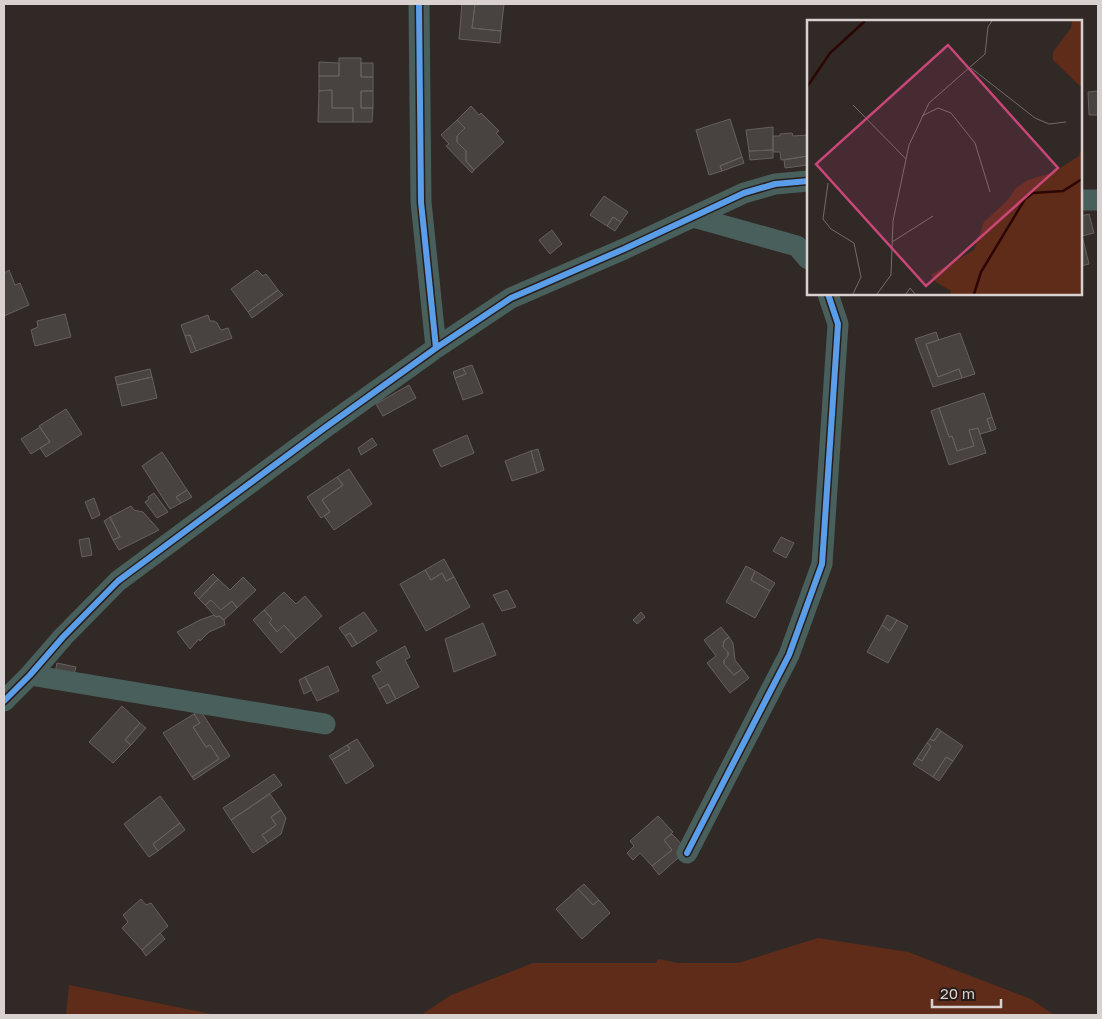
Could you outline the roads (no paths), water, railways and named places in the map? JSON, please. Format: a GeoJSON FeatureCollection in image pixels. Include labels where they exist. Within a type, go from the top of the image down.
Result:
{"type":"FeatureCollection","features":[{"type":"Feature","properties":{"kind":"street"},"geometry":{"type":"LineString","coordinates":[[418,4],[421,202],[436,348]]}},
{"type":"Feature","properties":{"kind":"street"},"geometry":{"type":"LineString","coordinates":[[4,701],[118,581],[323,429],[436,348],[511,298],[624,249],[744,193],[775,184],[807,181]]}},
{"type":"Feature","properties":{"kind":"street"},"geometry":{"type":"LineString","coordinates":[[1082,200],[1098,200]]}},
{"type":"Feature","properties":{"kind":"street"},"geometry":{"type":"LineString","coordinates":[[693,217],[797,246],[807,258]]}},
{"type":"Feature","properties":{"kind":"street"},"geometry":{"type":"LineString","coordinates":[[687,853],[789,655],[822,564],[838,324],[828,295]]}},
{"type":"Feature","properties":{"kind":"street"},"geometry":{"type":"LineString","coordinates":[[30,674],[325,724]]}}]}
